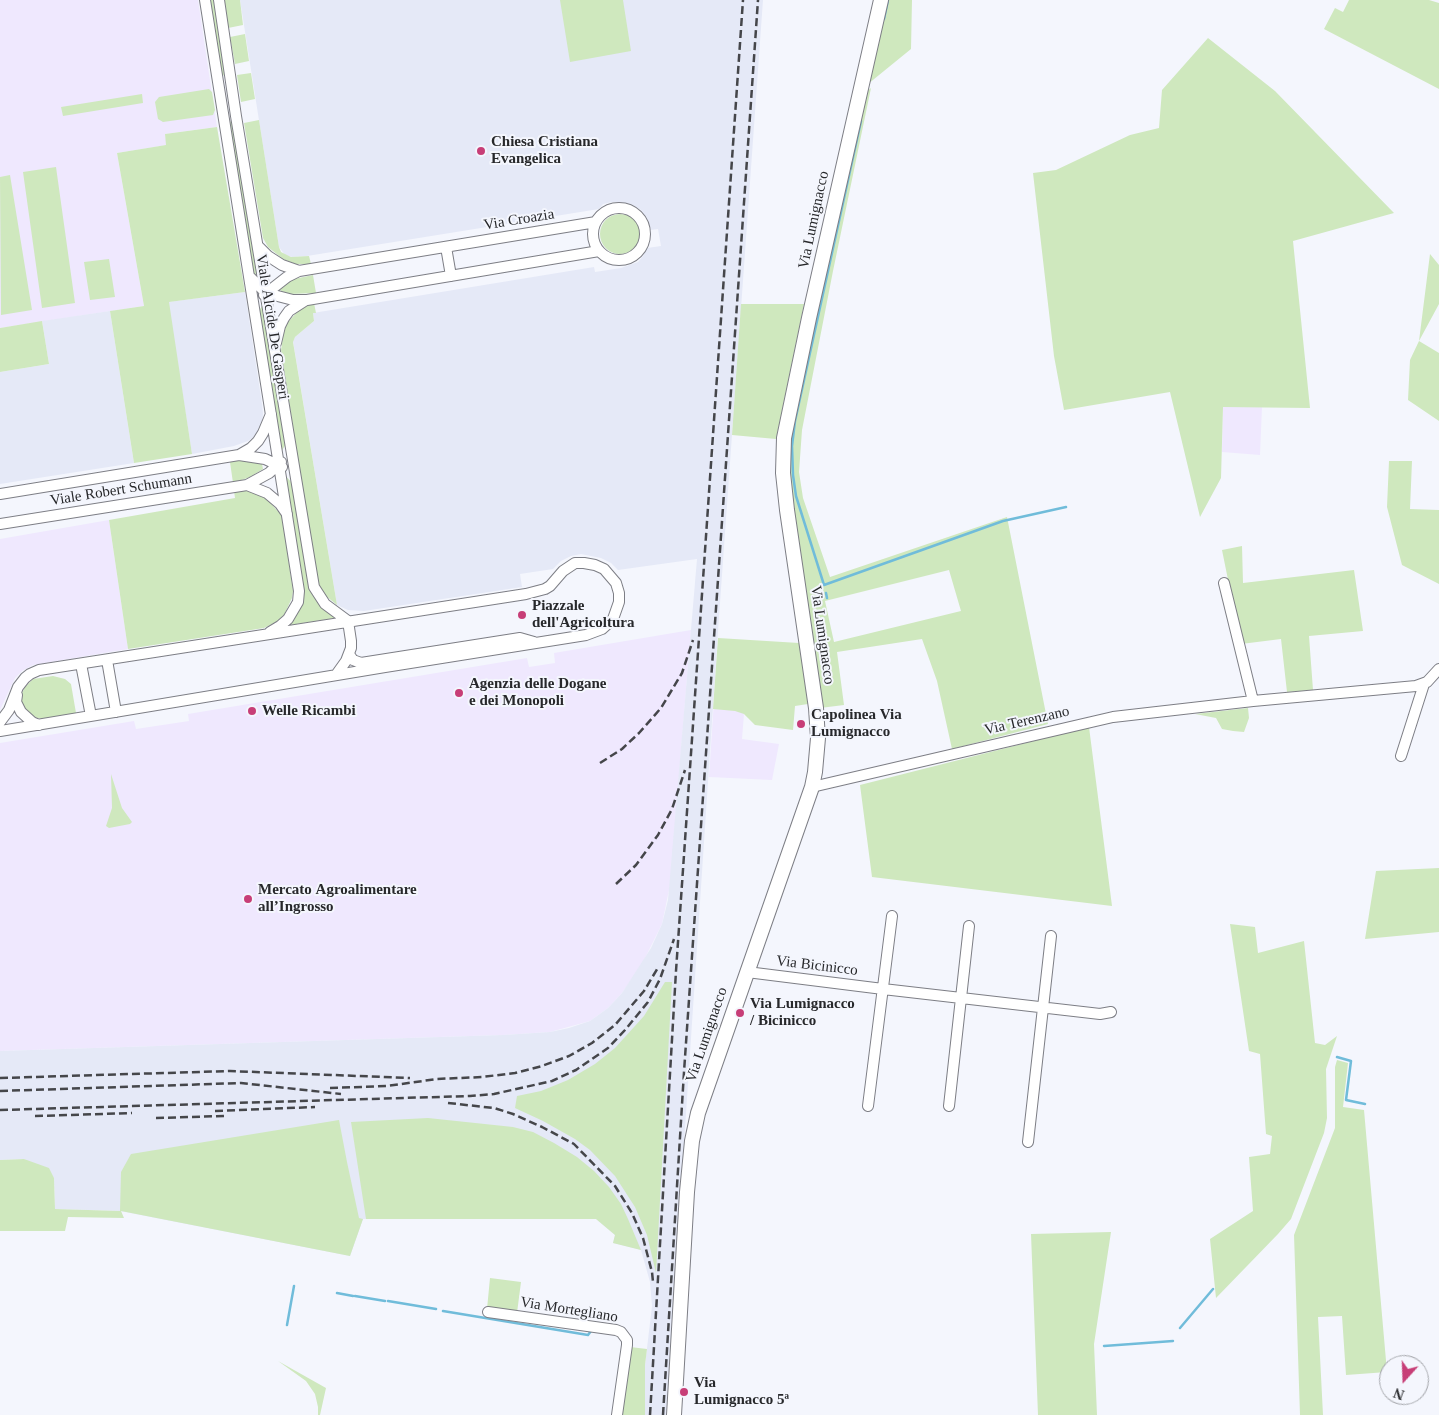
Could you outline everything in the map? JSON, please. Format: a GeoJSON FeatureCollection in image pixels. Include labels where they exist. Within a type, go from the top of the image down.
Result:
{"type":"FeatureCollection","features":[{"type":"Feature","properties":{"kind":"main road","name":"Via Lumignacco"},"geometry":{"type":"LineString","coordinates":[[674,1415],[687,1192],[692,1141],[703,1096],[812,787],[817,754],[817,724],[787,510],[784,438],[880,0]]}},
{"type":"Feature","properties":{"kind":"street","name":"Viale Alcide De Gasperi"},"geometry":{"type":"LineString","coordinates":[[205,0],[298,585],[298,602],[288,619],[280,626],[255,636]]}},
{"type":"Feature","properties":{"kind":"street","name":"Viale Alcide De Gasperi"},"geometry":{"type":"LineString","coordinates":[[219,0],[314,587],[325,604],[348,621]]}},
{"type":"Feature","properties":{"kind":"street","name":"Via Croazia"},"geometry":{"type":"LineString","coordinates":[[254,309],[266,293],[287,277],[299,271],[596,222],[608,211],[616,208],[632,211],[639,217],[644,224],[646,232],[642,248],[637,254],[630,259],[622,261],[605,257],[599,251]]}},
{"type":"Feature","properties":{"kind":"street"},"geometry":{"type":"LineString","coordinates":[[248,276],[266,293],[293,300],[307,300],[599,251],[593,237],[596,222]]}},
{"type":"Feature","properties":{"kind":"street"},"geometry":{"type":"LineString","coordinates":[[258,245],[268,256],[282,265],[299,271]]}},
{"type":"Feature","properties":{"kind":"street"},"geometry":{"type":"LineString","coordinates":[[446,247],[451,276]]}},
{"type":"Feature","properties":{"kind":"street"},"geometry":{"type":"LineString","coordinates":[[275,348],[280,326],[284,318],[289,311],[307,300]]}},
{"type":"Feature","properties":{"kind":"street","name":"Viale Robert Schumann"},"geometry":{"type":"LineString","coordinates":[[239,455],[252,448],[258,441],[271,413]]}},
{"type":"Feature","properties":{"kind":"street","name":"Viale Robert Schumann"},"geometry":{"type":"LineString","coordinates":[[0,524],[247,485],[279,465],[290,445]]}},
{"type":"Feature","properties":{"kind":"street","name":"Viale Robert Schumann"},"geometry":{"type":"LineString","coordinates":[[0,494],[239,455],[265,459],[279,465],[296,480]]}},
{"type":"Feature","properties":{"kind":"street"},"geometry":{"type":"LineString","coordinates":[[247,485],[267,492],[280,504],[288,517]]}},
{"type":"Feature","properties":{"kind":"street"},"geometry":{"type":"LineString","coordinates":[[0,722],[9,710],[18,687],[30,674],[39,670],[539,591],[550,586],[562,571],[575,564],[584,563],[604,569],[616,583],[619,602],[616,612],[608,625],[586,635],[0,731]]}},
{"type":"Feature","properties":{"kind":"street"},"geometry":{"type":"LineString","coordinates":[[1224,583],[1253,701]]}},
{"type":"Feature","properties":{"kind":"street"},"geometry":{"type":"LineString","coordinates":[[336,675],[349,654],[351,641],[348,621]]}},
{"type":"Feature","properties":{"kind":"street"},"geometry":{"type":"LineString","coordinates":[[349,654],[353,660],[361,663],[520,638],[537,642]]}},
{"type":"Feature","properties":{"kind":"street"},"geometry":{"type":"LineString","coordinates":[[106,660],[116,712]]}},
{"type":"Feature","properties":{"kind":"street"},"geometry":{"type":"LineString","coordinates":[[81,664],[91,716]]}},
{"type":"Feature","properties":{"kind":"street"},"geometry":{"type":"LineString","coordinates":[[1401,756],[1424,684],[1439,669]]}},
{"type":"Feature","properties":{"kind":"street","name":"Via Terenzano"},"geometry":{"type":"LineString","coordinates":[[812,787],[1112,717],[1424,684]]}},
{"type":"Feature","properties":{"kind":"street"},"geometry":{"type":"LineString","coordinates":[[18,687],[16,702],[18,707],[24,716],[39,725]]}},
{"type":"Feature","properties":{"kind":"street"},"geometry":{"type":"LineString","coordinates":[[868,1106],[892,916]]}},
{"type":"Feature","properties":{"kind":"street"},"geometry":{"type":"LineString","coordinates":[[949,1106],[969,926]]}},
{"type":"Feature","properties":{"kind":"street"},"geometry":{"type":"LineString","coordinates":[[1028,1142],[1051,936]]}},
{"type":"Feature","properties":{"kind":"street","name":"Via Bicinicco"},"geometry":{"type":"LineString","coordinates":[[747,972],[883,990],[1100,1014],[1111,1012]]}},
{"type":"Feature","properties":{"kind":"street","name":"Via Mortegliano"},"geometry":{"type":"LineString","coordinates":[[488,1312],[621,1332],[627,1340],[627,1345],[617,1415]]}},
{"type":"Feature","properties":{"kind":"shaded area"},"geometry":{"type":"Polygon","coordinates":[[[0,0],[198,0],[217,127],[165,134],[167,145],[117,153],[144,306],[0,328],[0,0]]]}},
{"type":"Feature","properties":{"kind":"shaded area"},"geometry":{"type":"Polygon","coordinates":[[[240,0],[763,0],[718,631],[666,1415],[645,1415],[645,1365],[652,1306],[650,1282],[641,1250],[613,1243],[615,1235],[596,1219],[363,1219],[350,1256],[120,1211],[55,1209],[54,1178],[24,1159],[0,1160],[0,1051],[503,1035],[550,1032],[569,1028],[590,1021],[608,1008],[622,993],[651,948],[662,924],[668,900],[697,559],[618,570],[611,563],[601,558],[581,554],[561,561],[553,569],[520,574],[522,587],[364,611],[348,610],[337,605],[293,341],[295,337],[314,321],[313,313],[594,267],[595,272],[621,268],[638,262],[647,248],[661,246],[658,229],[650,230],[648,221],[641,210],[631,204],[612,202],[603,204],[599,209],[307,256],[292,257],[285,255],[279,247],[240,0]]]}},
{"type":"Feature","properties":{"kind":"shaded area"},"geometry":{"type":"Polygon","coordinates":[[[245,292],[262,404],[262,422],[255,436],[248,441],[234,446],[192,454],[168,302],[245,292]]]}},
{"type":"Feature","properties":{"kind":"shaded area"},"geometry":{"type":"Polygon","coordinates":[[[110,311],[134,463],[0,484],[0,372],[49,364],[42,321],[110,311]]]}},
{"type":"Feature","properties":{"kind":"shaded area"},"geometry":{"type":"Polygon","coordinates":[[[1223,407],[1262,407],[1260,455],[1222,452],[1223,407]]]}},
{"type":"Feature","properties":{"kind":"shaded area"},"geometry":{"type":"Polygon","coordinates":[[[109,520],[128,649],[33,665],[22,671],[15,678],[0,710],[0,539],[109,520]]]}},
{"type":"Feature","properties":{"kind":"shaded area"},"geometry":{"type":"Polygon","coordinates":[[[691,630],[670,885],[662,924],[641,966],[622,993],[608,1008],[590,1021],[550,1032],[503,1035],[0,1051],[0,743],[134,721],[136,729],[189,721],[188,714],[527,658],[529,667],[555,663],[554,653],[691,630]]]}},
{"type":"Feature","properties":{"kind":"shaded area"},"geometry":{"type":"Polygon","coordinates":[[[718,638],[761,716],[744,714],[742,739],[779,744],[772,780],[709,777],[718,638]]]}},
{"type":"Feature","properties":{"kind":"green space"},"geometry":{"type":"Polygon","coordinates":[[[209,0],[214,0],[225,73],[223,76],[222,75],[209,0]]]}},
{"type":"Feature","properties":{"kind":"green space"},"geometry":{"type":"Polygon","coordinates":[[[224,0],[240,0],[243,25],[228,28],[224,0]]]}},
{"type":"Feature","properties":{"kind":"green space"},"geometry":{"type":"Polygon","coordinates":[[[560,0],[623,0],[631,51],[570,62],[560,0]]]}},
{"type":"Feature","properties":{"kind":"green space"},"geometry":{"type":"Polygon","coordinates":[[[888,0],[912,0],[911,49],[868,84],[888,0]]]}},
{"type":"Feature","properties":{"kind":"green space"},"geometry":{"type":"Polygon","coordinates":[[[1349,0],[1429,0],[1439,3],[1439,89],[1324,29],[1335,8],[1343,12],[1349,0]]]}},
{"type":"Feature","properties":{"kind":"green space"},"geometry":{"type":"Polygon","coordinates":[[[245,34],[249,61],[235,64],[230,37],[245,34]]]}},
{"type":"Feature","properties":{"kind":"green space"},"geometry":{"type":"Polygon","coordinates":[[[1208,38],[1275,91],[1394,213],[1293,241],[1310,408],[1223,407],[1221,478],[1200,517],[1170,392],[1064,410],[1054,356],[1033,173],[1056,170],[1130,135],[1159,128],[1162,90],[1208,38]]]}},
{"type":"Feature","properties":{"kind":"green space"},"geometry":{"type":"Polygon","coordinates":[[[251,73],[255,99],[241,102],[237,75],[251,73]]]}},
{"type":"Feature","properties":{"kind":"green space"},"geometry":{"type":"Polygon","coordinates":[[[871,88],[802,430],[799,472],[803,498],[830,577],[1007,517],[1048,724],[952,749],[937,681],[922,639],[837,652],[844,705],[820,708],[789,474],[788,441],[865,93],[871,88]],[[949,570],[825,601],[834,642],[961,611],[949,570]]]}},
{"type":"Feature","properties":{"kind":"green space"},"geometry":{"type":"Polygon","coordinates":[[[209,89],[212,92],[215,110],[213,115],[163,122],[158,119],[155,102],[159,97],[209,89]]]}},
{"type":"Feature","properties":{"kind":"green space"},"geometry":{"type":"Polygon","coordinates":[[[142,94],[143,103],[63,116],[61,107],[142,94]]]}},
{"type":"Feature","properties":{"kind":"green space"},"geometry":{"type":"Polygon","coordinates":[[[259,120],[279,247],[281,252],[291,257],[309,256],[311,264],[296,264],[283,259],[268,247],[263,238],[244,123],[259,120]]]}},
{"type":"Feature","properties":{"kind":"green space"},"geometry":{"type":"Polygon","coordinates":[[[231,121],[234,123],[259,279],[253,274],[229,123],[231,121]]]}},
{"type":"Feature","properties":{"kind":"green space"},"geometry":{"type":"Polygon","coordinates":[[[217,127],[245,292],[169,302],[192,454],[134,463],[110,311],[144,306],[117,153],[166,145],[165,134],[217,127]]]}},
{"type":"Feature","properties":{"kind":"green space"},"geometry":{"type":"Polygon","coordinates":[[[56,167],[75,303],[42,308],[23,172],[56,167]]]}},
{"type":"Feature","properties":{"kind":"green space"},"geometry":{"type":"Polygon","coordinates":[[[10,175],[32,310],[1,315],[0,177],[10,175]]]}},
{"type":"Feature","properties":{"kind":"green space"},"geometry":{"type":"Polygon","coordinates":[[[620,214],[634,220],[640,234],[634,248],[620,254],[606,248],[600,234],[606,220],[620,214]]]}},
{"type":"Feature","properties":{"kind":"green space"},"geometry":{"type":"Polygon","coordinates":[[[1430,254],[1439,265],[1439,304],[1419,341],[1430,254]]]}},
{"type":"Feature","properties":{"kind":"green space"},"geometry":{"type":"Polygon","coordinates":[[[109,259],[115,297],[90,300],[84,262],[109,259]]]}},
{"type":"Feature","properties":{"kind":"green space"},"geometry":{"type":"Polygon","coordinates":[[[313,275],[316,293],[290,294],[280,289],[285,283],[294,279],[313,275]]]}},
{"type":"Feature","properties":{"kind":"green space"},"geometry":{"type":"Polygon","coordinates":[[[314,303],[316,313],[313,313],[314,321],[295,337],[293,342],[337,605],[326,596],[317,580],[281,350],[284,330],[288,322],[300,309],[314,303]]]}},
{"type":"Feature","properties":{"kind":"green space"},"geometry":{"type":"Polygon","coordinates":[[[263,304],[286,444],[281,452],[259,311],[263,304]]]}},
{"type":"Feature","properties":{"kind":"green space"},"geometry":{"type":"Polygon","coordinates":[[[741,304],[804,304],[776,439],[732,435],[741,304]]]}},
{"type":"Feature","properties":{"kind":"green space"},"geometry":{"type":"Polygon","coordinates":[[[42,321],[49,364],[0,372],[0,328],[42,321]]]}},
{"type":"Feature","properties":{"kind":"green space"},"geometry":{"type":"Polygon","coordinates":[[[1419,341],[1439,353],[1439,421],[1408,400],[1410,360],[1419,341]]]}},
{"type":"Feature","properties":{"kind":"green space"},"geometry":{"type":"Polygon","coordinates":[[[242,460],[262,464],[263,469],[250,477],[233,483],[230,462],[242,460]]]}},
{"type":"Feature","properties":{"kind":"green space"},"geometry":{"type":"Polygon","coordinates":[[[1389,461],[1412,461],[1410,509],[1439,510],[1439,584],[1402,565],[1387,507],[1389,461]]]}},
{"type":"Feature","properties":{"kind":"green space"},"geometry":{"type":"Polygon","coordinates":[[[285,475],[292,483],[310,588],[321,606],[335,618],[290,625],[302,603],[303,587],[285,475]]]}},
{"type":"Feature","properties":{"kind":"green space"},"geometry":{"type":"Polygon","coordinates":[[[234,491],[248,491],[258,494],[268,500],[282,516],[293,591],[292,598],[284,615],[276,622],[264,628],[128,649],[109,520],[235,498],[234,491]]]}},
{"type":"Feature","properties":{"kind":"green space"},"geometry":{"type":"Polygon","coordinates":[[[1242,546],[1243,583],[1354,570],[1363,631],[1309,636],[1313,690],[1287,692],[1281,639],[1241,644],[1222,550],[1242,546]]]}},
{"type":"Feature","properties":{"kind":"green space"},"geometry":{"type":"Polygon","coordinates":[[[718,638],[799,643],[808,704],[795,706],[793,730],[755,725],[744,714],[735,711],[713,709],[718,638]]]}},
{"type":"Feature","properties":{"kind":"green space"},"geometry":{"type":"Polygon","coordinates":[[[53,676],[65,679],[71,684],[76,713],[45,719],[37,718],[27,713],[22,706],[22,693],[25,687],[33,679],[53,676]]]}},
{"type":"Feature","properties":{"kind":"green space"},"geometry":{"type":"Polygon","coordinates":[[[1248,708],[1249,718],[1244,732],[1222,729],[1216,718],[1195,714],[1248,708]]]}},
{"type":"Feature","properties":{"kind":"green space"},"geometry":{"type":"Polygon","coordinates":[[[1089,727],[1112,906],[872,877],[860,785],[1089,727]]]}},
{"type":"Feature","properties":{"kind":"green space"},"geometry":{"type":"Polygon","coordinates":[[[111,774],[122,808],[132,822],[109,828],[106,826],[112,808],[111,774]]]}},
{"type":"Feature","properties":{"kind":"green space"},"geometry":{"type":"Polygon","coordinates":[[[1439,868],[1439,932],[1365,939],[1376,871],[1439,868]]]}},
{"type":"Feature","properties":{"kind":"green space"},"geometry":{"type":"Polygon","coordinates":[[[1230,924],[1255,927],[1258,953],[1304,941],[1315,1043],[1325,1045],[1337,1036],[1326,1069],[1327,1118],[1324,1133],[1291,1219],[1216,1298],[1210,1239],[1253,1211],[1249,1157],[1270,1154],[1272,1136],[1266,1134],[1260,1054],[1249,1051],[1230,924]]]}},
{"type":"Feature","properties":{"kind":"green space"},"geometry":{"type":"Polygon","coordinates":[[[665,982],[672,982],[656,1273],[647,1235],[635,1207],[615,1176],[590,1150],[575,1139],[515,1108],[517,1096],[541,1091],[568,1080],[595,1064],[615,1048],[644,1016],[665,982]]]}},
{"type":"Feature","properties":{"kind":"green space"},"geometry":{"type":"Polygon","coordinates":[[[1337,1060],[1348,1063],[1343,1107],[1364,1110],[1386,1355],[1379,1355],[1379,1373],[1346,1375],[1342,1316],[1318,1317],[1323,1415],[1300,1415],[1294,1235],[1335,1128],[1335,1067],[1337,1060]]]}},
{"type":"Feature","properties":{"kind":"green space"},"geometry":{"type":"Polygon","coordinates":[[[428,1118],[513,1127],[533,1132],[577,1157],[609,1187],[621,1204],[641,1250],[613,1243],[615,1235],[596,1219],[366,1219],[351,1122],[428,1118]]]}},
{"type":"Feature","properties":{"kind":"green space"},"geometry":{"type":"Polygon","coordinates":[[[339,1120],[359,1218],[363,1219],[350,1256],[121,1211],[124,1218],[68,1217],[65,1231],[0,1231],[0,1160],[24,1159],[49,1168],[54,1178],[55,1209],[120,1211],[121,1172],[131,1154],[339,1120]]]}},
{"type":"Feature","properties":{"kind":"green space"},"geometry":{"type":"Polygon","coordinates":[[[1111,1232],[1094,1344],[1097,1415],[1038,1415],[1031,1234],[1111,1232]]]}},
{"type":"Feature","properties":{"kind":"green space"},"geometry":{"type":"Polygon","coordinates":[[[490,1278],[521,1282],[517,1313],[487,1309],[490,1278]]]}},
{"type":"Feature","properties":{"kind":"green space"},"geometry":{"type":"Polygon","coordinates":[[[630,1347],[647,1349],[645,1365],[645,1415],[621,1415],[630,1347]]]}},
{"type":"Feature","properties":{"kind":"green space"},"geometry":{"type":"Polygon","coordinates":[[[278,1361],[326,1388],[320,1415],[318,1415],[315,1394],[306,1381],[278,1361]]]}},
{"type":"Feature","properties":{"kind":"waterway"},"geometry":{"type":"LineString","coordinates":[[884,19],[888,0]]}},
{"type":"Feature","properties":{"kind":"waterway"},"geometry":{"type":"LineString","coordinates":[[861,121],[795,421],[792,446],[796,496],[824,585],[1003,521],[1066,507]]}},
{"type":"Feature","properties":{"kind":"waterway"},"geometry":{"type":"LineString","coordinates":[[826,593],[827,598]]}},
{"type":"Feature","properties":{"kind":"waterway"},"geometry":{"type":"LineString","coordinates":[[1337,1057],[1351,1061],[1346,1100],[1365,1104]]}},
{"type":"Feature","properties":{"kind":"waterway"},"geometry":{"type":"LineString","coordinates":[[287,1325],[294,1286]]}},
{"type":"Feature","properties":{"kind":"waterway"},"geometry":{"type":"LineString","coordinates":[[1180,1328],[1213,1289]]}},
{"type":"Feature","properties":{"kind":"waterway"},"geometry":{"type":"LineString","coordinates":[[337,1293],[353,1296]]}},
{"type":"Feature","properties":{"kind":"waterway"},"geometry":{"type":"LineString","coordinates":[[355,1296],[385,1301]]}},
{"type":"Feature","properties":{"kind":"waterway"},"geometry":{"type":"LineString","coordinates":[[388,1301],[436,1309]]}},
{"type":"Feature","properties":{"kind":"waterway"},"geometry":{"type":"LineString","coordinates":[[443,1311],[588,1335],[591,1331]]}},
{"type":"Feature","properties":{"kind":"waterway"},"geometry":{"type":"LineString","coordinates":[[1104,1346],[1173,1341]]}},
{"type":"Feature","properties":{"kind":"railway"},"geometry":{"type":"LineString","coordinates":[[650,1415],[676,971],[743,0]]}},
{"type":"Feature","properties":{"kind":"railway"},"geometry":{"type":"LineString","coordinates":[[663,1415],[684,1072],[758,0]]}},
{"type":"Feature","properties":{"kind":"railway"},"geometry":{"type":"LineString","coordinates":[[600,763],[622,749],[661,708],[682,673],[693,640]]}},
{"type":"Feature","properties":{"kind":"railway"},"geometry":{"type":"LineString","coordinates":[[616,884],[636,865],[658,835],[672,809],[685,770]]}},
{"type":"Feature","properties":{"kind":"railway"},"geometry":{"type":"LineString","coordinates":[[0,1110],[470,1096],[494,1094],[552,1081],[576,1070],[608,1048],[625,1030],[648,1002],[660,979],[674,939]]}},
{"type":"Feature","properties":{"kind":"railway"},"geometry":{"type":"LineString","coordinates":[[330,1088],[387,1086],[437,1079],[515,1073],[569,1056],[592,1043],[615,1025],[644,991],[659,966]]}},
{"type":"Feature","properties":{"kind":"railway"},"geometry":{"type":"LineString","coordinates":[[0,1078],[230,1071],[410,1078]]}},
{"type":"Feature","properties":{"kind":"railway"},"geometry":{"type":"LineString","coordinates":[[0,1091],[241,1083],[341,1094]]}},
{"type":"Feature","properties":{"kind":"railway"},"geometry":{"type":"LineString","coordinates":[[448,1103],[494,1108],[513,1114],[574,1144],[615,1186],[632,1213],[643,1238],[653,1282]]}},
{"type":"Feature","properties":{"kind":"railway"},"geometry":{"type":"LineString","coordinates":[[215,1111],[315,1107]]}},
{"type":"Feature","properties":{"kind":"railway"},"geometry":{"type":"LineString","coordinates":[[35,1116],[132,1113]]}},
{"type":"Feature","properties":{"kind":"railway"},"geometry":{"type":"LineString","coordinates":[[156,1118],[224,1116]]}},
{"type":"Feature","properties":{"kind":"place","name":"Chiesa Cristiana Evangelica"},"geometry":{"type":"Point","coordinates":[481,151]}},
{"type":"Feature","properties":{"kind":"place","name":"Piazzale dell'Agricoltura"},"geometry":{"type":"Point","coordinates":[522,615]}},
{"type":"Feature","properties":{"kind":"place","name":"Agenzia delle Dogane e dei Monopoli"},"geometry":{"type":"Point","coordinates":[459,693]}},
{"type":"Feature","properties":{"kind":"place","name":"Welle Ricambi"},"geometry":{"type":"Point","coordinates":[252,711]}},
{"type":"Feature","properties":{"kind":"place","name":"Capolinea Via Lumignacco"},"geometry":{"type":"Point","coordinates":[801,724]}},
{"type":"Feature","properties":{"kind":"place","name":"Mercato Agroalimentare all’Ingrosso"},"geometry":{"type":"Point","coordinates":[248,899]}},
{"type":"Feature","properties":{"kind":"place","name":"Via Lumignacco / Bicinicco"},"geometry":{"type":"Point","coordinates":[740,1013]}},
{"type":"Feature","properties":{"kind":"place","name":"Via Lumignacco 5ª"},"geometry":{"type":"Point","coordinates":[684,1392]}}]}
